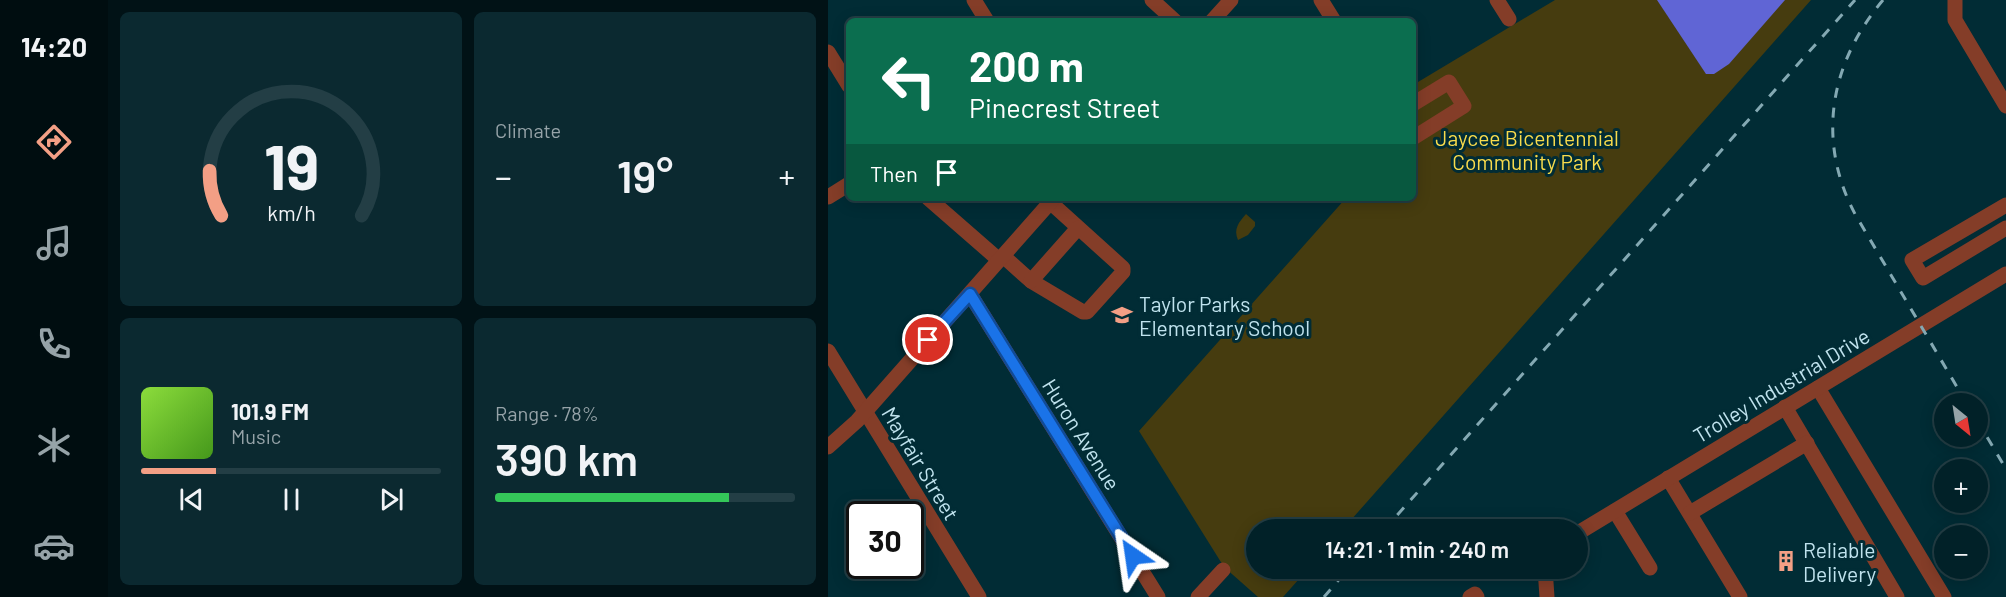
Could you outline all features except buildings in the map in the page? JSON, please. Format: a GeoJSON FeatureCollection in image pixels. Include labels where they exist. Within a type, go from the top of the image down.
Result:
{"type":"FeatureCollection","features":[{"type":"Feature","properties":{"kind":"street"},"geometry":{"type":"LineString","coordinates":[[974,0],[985,18]]}},
{"type":"Feature","properties":{"kind":"street"},"geometry":{"type":"LineString","coordinates":[[1152,0],[1172,18]]}},
{"type":"Feature","properties":{"kind":"street"},"geometry":{"type":"LineString","coordinates":[[1215,18],[1231,0]]}},
{"type":"Feature","properties":{"kind":"street"},"geometry":{"type":"LineString","coordinates":[[1321,0],[1332,18]]}},
{"type":"Feature","properties":{"kind":"street"},"geometry":{"type":"LineString","coordinates":[[1497,0],[1509,19]]}},
{"type":"Feature","properties":{"kind":"street"},"geometry":{"type":"LineString","coordinates":[[1955,0],[1955,20],[2006,106]]}},
{"type":"Feature","properties":{"kind":"street"},"geometry":{"type":"LineString","coordinates":[[828,52],[846,81]]}},
{"type":"Feature","properties":{"kind":"street"},"geometry":{"type":"LineString","coordinates":[[1416,102],[1449,82],[1464,106],[1416,136]]}},
{"type":"Feature","properties":{"kind":"street"},"geometry":{"type":"LineString","coordinates":[[828,197],[846,186]]}},
{"type":"Feature","properties":{"kind":"street"},"geometry":{"type":"LineString","coordinates":[[932,201],[1031,281],[1085,312],[1123,272],[1122,268],[1078,228],[1053,201]]}},
{"type":"Feature","properties":{"kind":"street"},"geometry":{"type":"LineString","coordinates":[[828,447],[857,421],[1051,201]]}},
{"type":"Feature","properties":{"kind":"street"},"geometry":{"type":"LineString","coordinates":[[2006,206],[1912,260],[1923,278],[2006,228]]}},
{"type":"Feature","properties":{"kind":"street"},"geometry":{"type":"LineString","coordinates":[[1031,281],[1078,228]]}},
{"type":"Feature","properties":{"kind":"street","name":"Trolley Industrial Drive"},"geometry":{"type":"LineString","coordinates":[[1588,527],[2006,274]]}},
{"type":"Feature","properties":{"kind":"street","name":"Huron Avenue"},"geometry":{"type":"LineString","coordinates":[[970,294],[1158,597]]}},
{"type":"Feature","properties":{"kind":"street","name":"Mayfair Street"},"geometry":{"type":"LineString","coordinates":[[828,351],[979,597]]}},
{"type":"Feature","properties":{"kind":"street"},"geometry":{"type":"LineString","coordinates":[[1818,388],[1944,597]]}},
{"type":"Feature","properties":{"kind":"street"},"geometry":{"type":"LineString","coordinates":[[1785,407],[1897,597]]}},
{"type":"Feature","properties":{"kind":"street"},"geometry":{"type":"LineString","coordinates":[[1690,513],[1807,443]]}},
{"type":"Feature","properties":{"kind":"street"},"geometry":{"type":"LineString","coordinates":[[1668,478],[1740,597]]}},
{"type":"Feature","properties":{"kind":"street"},"geometry":{"type":"LineString","coordinates":[[1615,511],[1650,568]]}},
{"type":"Feature","properties":{"kind":"street"},"geometry":{"type":"LineString","coordinates":[[1205,595],[1223,570]]}},
{"type":"Feature","properties":{"kind":"street"},"geometry":{"type":"LineString","coordinates":[[1546,579],[1547,597]]}},
{"type":"Feature","properties":{"kind":"street"},"geometry":{"type":"LineString","coordinates":[[1470,597],[1475,594],[1477,597]]}},
{"type":"Feature","properties":{"kind":"green space","name":"Jaycee Bicentennial Community Park"},"geometry":{"type":"Polygon","coordinates":[[[1555,0],[1811,0],[1352,519],[1246,519],[1246,579],[1299,579],[1283,597],[1258,597],[1224,567],[1139,431],[1343,201],[1416,201],[1416,83],[1555,0]]]}},
{"type":"Feature","properties":{"kind":"green space"},"geometry":{"type":"Polygon","coordinates":[[[1246,214],[1255,222],[1255,226],[1248,235],[1238,240],[1236,229],[1246,214]]]}},
{"type":"Feature","properties":{"kind":"shaded area"},"geometry":{"type":"Polygon","coordinates":[[[1657,0],[1785,0],[1729,64],[1714,74],[1706,74],[1657,0]]]}},
{"type":"Feature","properties":{"kind":"railway"},"geometry":{"type":"LineString","coordinates":[[1394,519],[1855,0]]}},
{"type":"Feature","properties":{"kind":"railway"},"geometry":{"type":"LineString","coordinates":[[1883,0],[1865,24],[1851,50],[1841,76],[1835,103],[1833,130],[1835,158],[1843,186],[1855,214],[1961,393]]}},
{"type":"Feature","properties":{"kind":"railway"},"geometry":{"type":"LineString","coordinates":[[1988,439],[2006,469]]}},
{"type":"Feature","properties":{"kind":"railway"},"geometry":{"type":"LineString","coordinates":[[1324,597],[1340,579]]}},
{"type":"Feature","properties":{"kind":"place","name":"Taylor Parks Elementary School"},"geometry":{"type":"Point","coordinates":[1122,315]}},
{"type":"Feature","properties":{"kind":"place","name":"Reliable Delivery"},"geometry":{"type":"Point","coordinates":[1786,561]}},
{"type":"Feature","properties":{"kind":"route"},"geometry":{"type":"LineString","coordinates":[[928,340],[970,294],[1133,556]]}}]}
